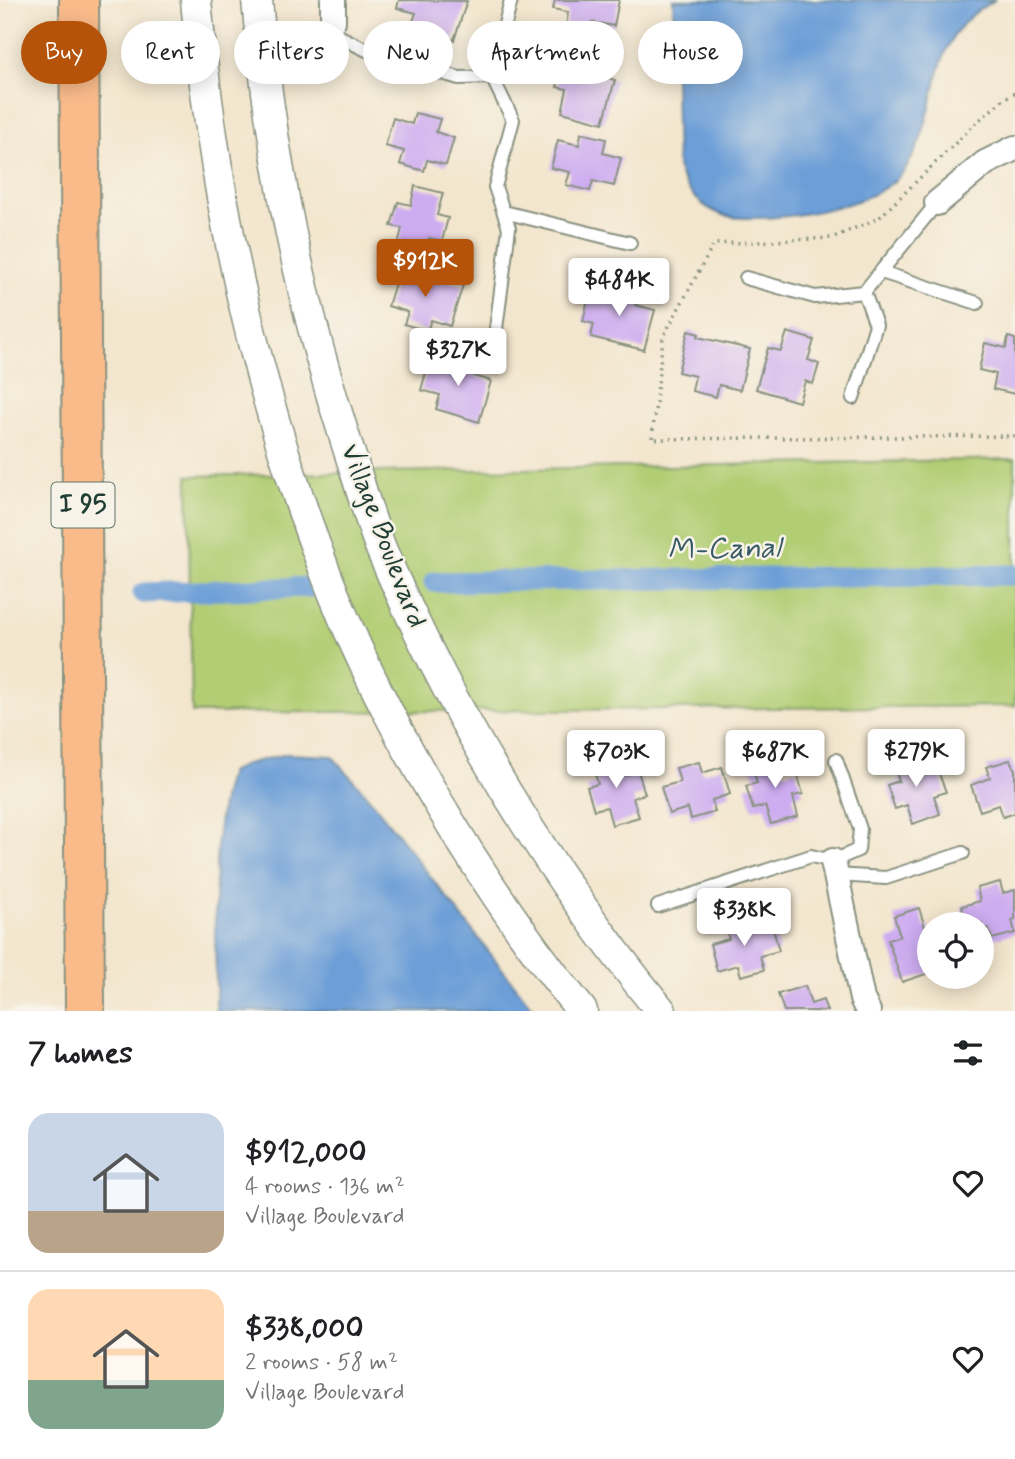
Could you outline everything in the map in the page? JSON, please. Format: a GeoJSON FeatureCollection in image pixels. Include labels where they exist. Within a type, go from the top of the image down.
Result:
{"type":"FeatureCollection","features":[{"type":"Feature","properties":{"kind":"highway","name":"I 95"},"geometry":{"type":"LineString","coordinates":[[79,0],[85,1011]]}},
{"type":"Feature","properties":{"kind":"street"},"geometry":{"type":"LineString","coordinates":[[196,0],[206,105],[221,195],[247,313],[274,419],[324,570],[397,725],[449,818],[509,911],[582,1011]]}},
{"type":"Feature","properties":{"kind":"street","name":"Village Boulevard"},"geometry":{"type":"LineString","coordinates":[[257,0],[264,84],[281,184],[306,299],[333,402],[381,548],[451,697],[501,786],[559,877],[661,1011]]}},
{"type":"Feature","properties":{"kind":"street"},"geometry":{"type":"LineString","coordinates":[[937,203],[985,163],[1015,148]]}},
{"type":"Feature","properties":{"kind":"street"},"geometry":{"type":"LineString","coordinates":[[834,868],[862,999],[868,1011]]}},
{"type":"Feature","properties":{"kind":"lane"},"geometry":{"type":"LineString","coordinates":[[505,21],[510,0]]}},
{"type":"Feature","properties":{"kind":"lane"},"geometry":{"type":"LineString","coordinates":[[333,10],[336,35],[375,54],[467,78]]}},
{"type":"Feature","properties":{"kind":"lane"},"geometry":{"type":"LineString","coordinates":[[495,84],[513,120],[495,187],[509,228],[495,337]]}},
{"type":"Feature","properties":{"kind":"lane"},"geometry":{"type":"LineString","coordinates":[[746,278],[815,297],[864,292],[937,203]]}},
{"type":"Feature","properties":{"kind":"lane"},"geometry":{"type":"LineString","coordinates":[[504,212],[630,243]]}},
{"type":"Feature","properties":{"kind":"lane"},"geometry":{"type":"LineString","coordinates":[[881,272],[977,303]]}},
{"type":"Feature","properties":{"kind":"lane"},"geometry":{"type":"LineString","coordinates":[[853,398],[876,325],[864,292]]}},
{"type":"Feature","properties":{"kind":"lane"},"geometry":{"type":"LineString","coordinates":[[834,868],[858,850],[860,829],[836,760]]}},
{"type":"Feature","properties":{"kind":"lane"},"geometry":{"type":"LineString","coordinates":[[658,906],[811,856],[834,868],[886,878],[963,853]]}},
{"type":"Feature","properties":{"kind":"path"},"geometry":{"type":"LineString","coordinates":[[1015,93],[1005,97],[975,124],[879,218],[832,238],[714,244],[663,337],[652,439],[1015,436]]}},
{"type":"Feature","properties":{"kind":"green space"},"geometry":{"type":"Polygon","coordinates":[[[1015,459],[1015,706],[192,713],[188,476],[1015,459]]]}},
{"type":"Feature","properties":{"kind":"water"},"geometry":{"type":"Polygon","coordinates":[[[673,0],[995,0],[972,15],[956,33],[945,54],[918,145],[906,168],[893,182],[855,202],[808,213],[763,218],[732,217],[711,210],[694,196],[681,178],[677,167],[675,84],[743,84],[743,21],[674,21],[673,0]]]}},
{"type":"Feature","properties":{"kind":"water"},"geometry":{"type":"Polygon","coordinates":[[[287,754],[332,756],[370,799],[535,1011],[216,1011],[216,858],[223,798],[230,773],[246,764],[287,754]]]}},
{"type":"Feature","properties":{"kind":"building"},"geometry":{"type":"Polygon","coordinates":[[[399,0],[467,1],[454,40],[453,21],[413,21],[416,13],[397,8],[399,0]]]}},
{"type":"Feature","properties":{"kind":"building"},"geometry":{"type":"Polygon","coordinates":[[[555,0],[619,0],[615,21],[567,21],[568,12],[553,9],[555,0]]]}},
{"type":"Feature","properties":{"kind":"building"},"geometry":{"type":"Polygon","coordinates":[[[558,84],[614,84],[603,123],[562,112],[567,89],[557,87],[558,84]]]}},
{"type":"Feature","properties":{"kind":"building"},"geometry":{"type":"Polygon","coordinates":[[[415,113],[440,119],[436,132],[454,138],[446,165],[427,160],[424,171],[400,164],[404,151],[385,146],[393,118],[412,124],[415,113]]]}},
{"type":"Feature","properties":{"kind":"building"},"geometry":{"type":"Polygon","coordinates":[[[581,133],[606,139],[603,153],[621,158],[614,186],[593,181],[590,191],[566,185],[570,172],[551,168],[558,140],[579,145],[581,133]]]}},
{"type":"Feature","properties":{"kind":"building"},"geometry":{"type":"Polygon","coordinates":[[[415,186],[443,193],[437,215],[448,218],[442,241],[429,238],[425,256],[397,249],[402,228],[391,226],[398,202],[411,205],[415,186]]]}},
{"type":"Feature","properties":{"kind":"building"},"geometry":{"type":"Polygon","coordinates":[[[400,267],[463,285],[450,326],[431,320],[427,331],[404,324],[408,312],[388,306],[400,267]]]}},
{"type":"Feature","properties":{"kind":"building"},"geometry":{"type":"Polygon","coordinates":[[[613,285],[639,291],[635,305],[655,310],[644,350],[591,337],[594,324],[583,321],[590,291],[610,296],[613,285]]]}},
{"type":"Feature","properties":{"kind":"building"},"geometry":{"type":"Polygon","coordinates":[[[688,331],[699,334],[698,337],[750,349],[740,390],[719,385],[716,397],[692,391],[695,376],[678,372],[688,331]]]}},
{"type":"Feature","properties":{"kind":"building"},"geometry":{"type":"Polygon","coordinates":[[[787,332],[814,340],[808,360],[819,364],[813,384],[805,381],[799,402],[756,389],[768,348],[781,351],[787,332]]]}},
{"type":"Feature","properties":{"kind":"building"},"geometry":{"type":"Polygon","coordinates":[[[1008,337],[1015,339],[1015,394],[993,389],[996,374],[979,370],[985,343],[1006,348],[1008,337]]]}},
{"type":"Feature","properties":{"kind":"building"},"geometry":{"type":"Polygon","coordinates":[[[452,357],[478,364],[474,376],[491,381],[479,422],[436,409],[440,395],[421,390],[429,362],[448,368],[452,357]]]}},
{"type":"Feature","properties":{"kind":"building"},"geometry":{"type":"Polygon","coordinates":[[[919,754],[926,773],[937,769],[946,792],[934,796],[940,814],[913,824],[907,805],[895,809],[887,785],[899,781],[893,763],[919,754]]]}},
{"type":"Feature","properties":{"kind":"building"},"geometry":{"type":"Polygon","coordinates":[[[778,755],[783,773],[796,769],[803,794],[793,796],[798,816],[771,824],[765,806],[753,809],[746,786],[757,783],[751,763],[778,755]]]}},
{"type":"Feature","properties":{"kind":"building"},"geometry":{"type":"Polygon","coordinates":[[[619,756],[625,775],[638,771],[645,794],[633,798],[639,817],[612,825],[607,807],[594,810],[587,787],[598,784],[592,764],[619,756]]]}},
{"type":"Feature","properties":{"kind":"building"},"geometry":{"type":"Polygon","coordinates":[[[1010,760],[1015,770],[1015,813],[1003,817],[999,805],[980,811],[971,785],[990,778],[986,767],[1010,760]]]}},
{"type":"Feature","properties":{"kind":"building"},"geometry":{"type":"Polygon","coordinates":[[[699,762],[702,773],[722,767],[730,794],[712,800],[715,812],[691,819],[688,808],[669,814],[661,787],[680,782],[676,768],[699,762]]]}},
{"type":"Feature","properties":{"kind":"building"},"geometry":{"type":"Polygon","coordinates":[[[1000,882],[1003,893],[1015,890],[1015,919],[1012,920],[1015,933],[994,938],[994,912],[963,912],[962,906],[980,901],[977,888],[1000,882]]]}},
{"type":"Feature","properties":{"kind":"building"},"geometry":{"type":"Polygon","coordinates":[[[919,908],[920,912],[917,912],[917,977],[902,982],[888,940],[900,936],[894,916],[919,908]]]}},
{"type":"Feature","properties":{"kind":"building"},"geometry":{"type":"Polygon","coordinates":[[[747,919],[750,931],[772,925],[779,951],[760,956],[764,970],[741,976],[738,965],[717,971],[710,944],[729,939],[725,925],[747,919]]]}},
{"type":"Feature","properties":{"kind":"building"},"geometry":{"type":"Polygon","coordinates":[[[805,986],[811,1004],[823,1000],[827,1011],[784,1011],[778,994],[805,986]]]}},
{"type":"Feature","properties":{"kind":"waterway","name":"M-Canal"},"geometry":{"type":"LineString","coordinates":[[434,582],[1015,575]]}},
{"type":"Feature","properties":{"kind":"waterway","name":"M-Canal"},"geometry":{"type":"LineString","coordinates":[[143,593],[309,587]]}}]}
